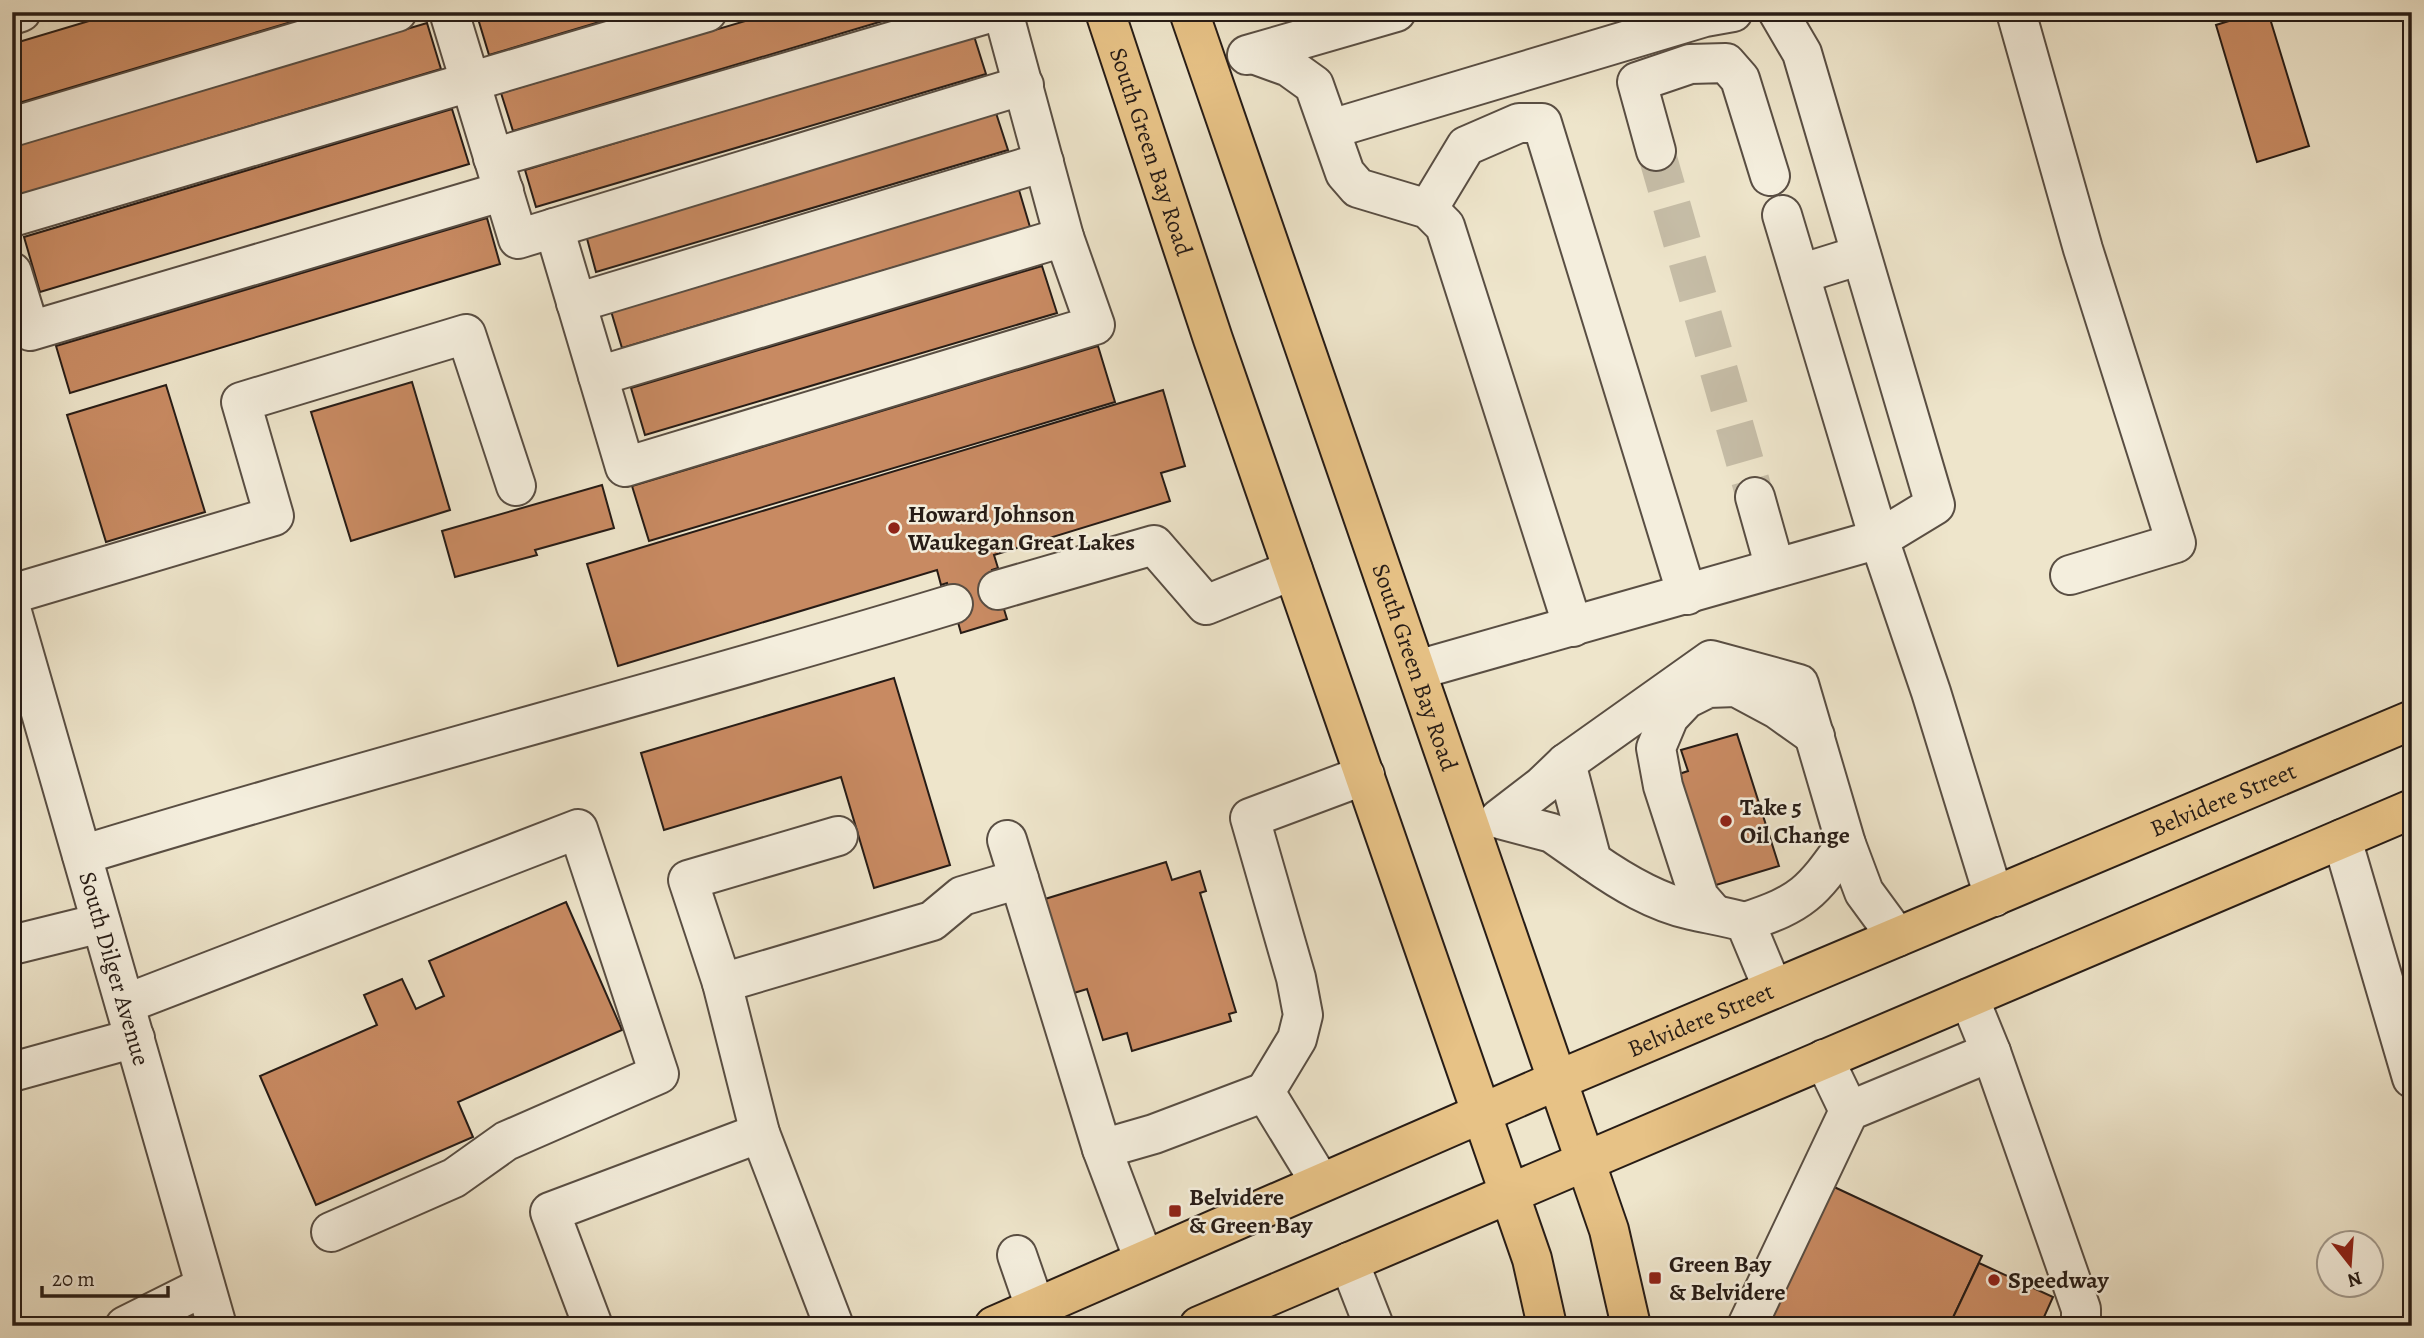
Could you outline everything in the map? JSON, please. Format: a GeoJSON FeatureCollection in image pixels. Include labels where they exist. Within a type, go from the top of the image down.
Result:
{"type":"FeatureCollection","features":[{"type":"Feature","properties":{"kind":"main road","name":"South Green Bay Road"},"geometry":{"type":"LineString","coordinates":[[1105,12],[1119,64],[1532,1259],[1547,1326]]}},
{"type":"Feature","properties":{"kind":"main road","name":"South Green Bay Road"},"geometry":{"type":"LineString","coordinates":[[1189,12],[1417,670],[1485,824],[1558,1080],[1609,1230],[1631,1326]]}},
{"type":"Feature","properties":{"kind":"main road","name":"Belvidere Street"},"geometry":{"type":"LineString","coordinates":[[994,1326],[1558,1080],[2412,720]]}},
{"type":"Feature","properties":{"kind":"main road"},"geometry":{"type":"LineString","coordinates":[[1208,1324],[1585,1160],[2411,812]]}},
{"type":"Feature","properties":{"kind":"street"},"geometry":{"type":"LineString","coordinates":[[12,15],[21,12]]}},
{"type":"Feature","properties":{"kind":"street"},"geometry":{"type":"LineString","coordinates":[[12,127],[397,12]]}},
{"type":"Feature","properties":{"kind":"street"},"geometry":{"type":"LineString","coordinates":[[449,12],[518,239],[1024,85]]}},
{"type":"Feature","properties":{"kind":"street"},"geometry":{"type":"LineString","coordinates":[[12,217],[707,12]]}},
{"type":"Feature","properties":{"kind":"street"},"geometry":{"type":"LineString","coordinates":[[12,272],[30,331],[993,12]]}},
{"type":"Feature","properties":{"kind":"street"},"geometry":{"type":"LineString","coordinates":[[554,228],[625,467],[1095,325],[1065,237],[1003,12]]}},
{"type":"Feature","properties":{"kind":"street"},"geometry":{"type":"LineString","coordinates":[[1205,59],[1253,54],[1396,12]]}},
{"type":"Feature","properties":{"kind":"street"},"geometry":{"type":"LineString","coordinates":[[1331,130],[1705,17],[1733,12]]}},
{"type":"Feature","properties":{"kind":"street"},"geometry":{"type":"LineString","coordinates":[[1417,670],[1879,539],[1935,505],[1802,53],[1778,12]]}},
{"type":"Feature","properties":{"kind":"street"},"geometry":{"type":"LineString","coordinates":[[2016,12],[2083,249],[2176,543],[2070,575]]}},
{"type":"Feature","properties":{"kind":"street"},"geometry":{"type":"LineString","coordinates":[[1253,54],[1289,67],[1314,85],[1345,173],[1358,188],[1428,209],[1445,226],[1573,627]]}},
{"type":"Feature","properties":{"kind":"street"},"geometry":{"type":"LineString","coordinates":[[1656,151],[1637,82],[1690,64],[1726,63],[1740,79],[1770,176]]}},
{"type":"Feature","properties":{"kind":"street"},"geometry":{"type":"LineString","coordinates":[[1428,209],[1466,146],[1519,123],[1542,123],[1687,594]]}},
{"type":"Feature","properties":{"kind":"street"},"geometry":{"type":"LineString","coordinates":[[576,303],[1044,162]]}},
{"type":"Feature","properties":{"kind":"street"},"geometry":{"type":"LineString","coordinates":[[1782,215],[1879,539],[1931,692],[1994,897]]}},
{"type":"Feature","properties":{"kind":"street"},"geometry":{"type":"LineString","coordinates":[[598,376],[1065,237]]}},
{"type":"Feature","properties":{"kind":"street"},"geometry":{"type":"LineString","coordinates":[[1800,274],[1861,255]]}},
{"type":"Feature","properties":{"kind":"street"},"geometry":{"type":"LineString","coordinates":[[12,594],[274,516],[241,402],[466,334],[516,486]]}},
{"type":"Feature","properties":{"kind":"street"},"geometry":{"type":"LineString","coordinates":[[1755,496],[1776,568]]}},
{"type":"Feature","properties":{"kind":"street"},"geometry":{"type":"LineString","coordinates":[[998,590],[1154,545],[1206,605],[1293,570]]}},
{"type":"Feature","properties":{"kind":"street"},"geometry":{"type":"LineString","coordinates":[[82,855],[323,782],[953,604]]}},
{"type":"Feature","properties":{"kind":"street","name":"South Dilger Avenue"},"geometry":{"type":"LineString","coordinates":[[12,612],[216,1326]]}},
{"type":"Feature","properties":{"kind":"street"},"geometry":{"type":"LineString","coordinates":[[1485,824],[1542,786],[1566,763],[1623,720],[1711,660],[1799,684],[1846,844],[1864,892],[1897,937]]}},
{"type":"Feature","properties":{"kind":"street"},"geometry":{"type":"LineString","coordinates":[[1773,989],[1699,897],[1663,786],[1656,748],[1669,717],[1686,699],[1708,688],[1736,687],[1777,709],[1815,736]]}},
{"type":"Feature","properties":{"kind":"street"},"geometry":{"type":"LineString","coordinates":[[1623,720],[1712,914]]}},
{"type":"Feature","properties":{"kind":"street"},"geometry":{"type":"LineString","coordinates":[[1566,763],[1592,861]]}},
{"type":"Feature","properties":{"kind":"street"},"geometry":{"type":"LineString","coordinates":[[1102,1149],[1154,1134],[1265,1092],[1297,1039],[1303,1015],[1296,978],[1250,818],[1365,775]]}},
{"type":"Feature","properties":{"kind":"street"},"geometry":{"type":"LineString","coordinates":[[1485,824],[1552,833],[1627,886],[1712,914],[1781,910],[1815,888],[1846,844]]}},
{"type":"Feature","properties":{"kind":"street"},"geometry":{"type":"LineString","coordinates":[[12,1072],[578,828],[659,1074],[506,1141],[454,1178],[331,1232]]}},
{"type":"Feature","properties":{"kind":"street"},"geometry":{"type":"LineString","coordinates":[[827,1323],[760,1133],[722,983],[688,880],[838,836]]}},
{"type":"Feature","properties":{"kind":"street"},"geometry":{"type":"LineString","coordinates":[[2342,839],[2412,1078]]}},
{"type":"Feature","properties":{"kind":"street"},"geometry":{"type":"LineString","coordinates":[[1007,840],[1102,1149],[1144,1260]]}},
{"type":"Feature","properties":{"kind":"street"},"geometry":{"type":"LineString","coordinates":[[722,983],[932,921],[962,896],[1019,879]]}},
{"type":"Feature","properties":{"kind":"street"},"geometry":{"type":"LineString","coordinates":[[12,945],[101,923]]}},
{"type":"Feature","properties":{"kind":"street"},"geometry":{"type":"LineString","coordinates":[[1969,998],[1992,1052],[2081,1310],[2081,1326]]}},
{"type":"Feature","properties":{"kind":"street"},"geometry":{"type":"LineString","coordinates":[[1746,1326],[1849,1111],[1992,1052]]}},
{"type":"Feature","properties":{"kind":"street"},"geometry":{"type":"LineString","coordinates":[[1824,1059],[1849,1111]]}},
{"type":"Feature","properties":{"kind":"street"},"geometry":{"type":"LineString","coordinates":[[1265,1092],[1320,1182]]}},
{"type":"Feature","properties":{"kind":"street"},"geometry":{"type":"LineString","coordinates":[[593,1326],[551,1212],[760,1133]]}},
{"type":"Feature","properties":{"kind":"street"},"geometry":{"type":"LineString","coordinates":[[1017,1255],[1035,1307]]}},
{"type":"Feature","properties":{"kind":"street"},"geometry":{"type":"LineString","coordinates":[[1349,1262],[1374,1326]]}},
{"type":"Feature","properties":{"kind":"street"},"geometry":{"type":"LineString","coordinates":[[125,1326],[205,1286]]}},
{"type":"Feature","properties":{"kind":"building"},"geometry":{"type":"Polygon","coordinates":[[[119,12],[325,12],[12,105],[12,44],[119,12]]]}},
{"type":"Feature","properties":{"kind":"building"},"geometry":{"type":"Polygon","coordinates":[[[476,12],[633,12],[489,55],[476,12]]]}},
{"type":"Feature","properties":{"kind":"building"},"geometry":{"type":"Polygon","coordinates":[[[776,12],[913,12],[513,131],[501,93],[776,12]]]}},
{"type":"Feature","properties":{"kind":"building"},"geometry":{"type":"Polygon","coordinates":[[[2258,12],[2268,12],[2309,146],[2257,162],[2216,25],[2258,12]]]}},
{"type":"Feature","properties":{"kind":"building"},"geometry":{"type":"Polygon","coordinates":[[[427,23],[441,69],[12,197],[12,146],[427,23]]]}},
{"type":"Feature","properties":{"kind":"building"},"geometry":{"type":"Polygon","coordinates":[[[974,36],[986,74],[536,207],[525,170],[974,36]]]}},
{"type":"Feature","properties":{"kind":"building"},"geometry":{"type":"Polygon","coordinates":[[[452,109],[469,164],[40,292],[24,237],[452,109]]]}},
{"type":"Feature","properties":{"kind":"building"},"geometry":{"type":"Polygon","coordinates":[[[996,113],[1008,150],[596,272],[586,235],[996,113]]]}},
{"type":"Feature","properties":{"kind":"building"},"geometry":{"type":"Polygon","coordinates":[[[1019,190],[1030,227],[622,348],[611,311],[1019,190]]]}},
{"type":"Feature","properties":{"kind":"building"},"geometry":{"type":"Polygon","coordinates":[[[487,218],[500,264],[70,393],[56,346],[487,218]]]}},
{"type":"Feature","properties":{"kind":"building"},"geometry":{"type":"Polygon","coordinates":[[[1042,266],[1057,313],[645,435],[631,388],[1042,266]]]}},
{"type":"Feature","properties":{"kind":"building"},"geometry":{"type":"Polygon","coordinates":[[[1098,346],[1115,402],[649,541],[632,486],[1098,346]]]}},
{"type":"Feature","properties":{"kind":"building"},"geometry":{"type":"Polygon","coordinates":[[[412,382],[450,510],[351,541],[311,412],[412,382]]]}},
{"type":"Feature","properties":{"kind":"building"},"geometry":{"type":"Polygon","coordinates":[[[166,385],[205,512],[106,542],[67,415],[166,385]]]}},
{"type":"Feature","properties":{"kind":"building","name":"Howard Johnson Waukegan Great Lakes"},"geometry":{"type":"Polygon","coordinates":[[[1163,390],[1185,466],[1161,473],[1170,501],[994,555],[998,568],[992,570],[1007,619],[961,633],[947,583],[941,585],[937,570],[618,666],[587,564],[1163,390]]]}},
{"type":"Feature","properties":{"kind":"building"},"geometry":{"type":"Polygon","coordinates":[[[602,485],[614,528],[535,550],[537,555],[455,577],[442,531],[602,485]]]}},
{"type":"Feature","properties":{"kind":"building"},"geometry":{"type":"Polygon","coordinates":[[[894,678],[950,865],[874,888],[841,777],[664,830],[641,753],[894,678]]]}},
{"type":"Feature","properties":{"kind":"building","name":"Take 5 Oil Change"},"geometry":{"type":"Polygon","coordinates":[[[1737,734],[1779,866],[1706,888],[1673,776],[1688,771],[1681,750],[1737,734]]]}},
{"type":"Feature","properties":{"kind":"building"},"geometry":{"type":"Polygon","coordinates":[[[1166,862],[1172,880],[1200,871],[1206,891],[1200,893],[1236,1012],[1229,1014],[1231,1021],[1132,1051],[1127,1033],[1103,1040],[1087,989],[1074,993],[1045,899],[1166,862]]]}},
{"type":"Feature","properties":{"kind":"building"},"geometry":{"type":"Polygon","coordinates":[[[566,902],[622,1030],[458,1102],[473,1137],[316,1205],[260,1076],[377,1025],[364,995],[402,979],[416,1009],[444,996],[429,961],[566,902]]]}},
{"type":"Feature","properties":{"kind":"building","name":"Speedway"},"geometry":{"type":"Polygon","coordinates":[[[1832,1186],[1982,1256],[1949,1326],[1775,1326],[1767,1322],[1832,1186]]]}},
{"type":"Feature","properties":{"kind":"building","name":"Speedway"},"geometry":{"type":"Polygon","coordinates":[[[1979,1263],[2053,1297],[2040,1326],[1949,1326],[1979,1263]]]}},
{"type":"Feature","properties":{"kind":"tunnel"},"geometry":{"type":"LineString","coordinates":[[1656,151],[1755,497]]}},
{"type":"Feature","properties":{"kind":"place","name":"Howard Johnson Waukegan Great Lakes"},"geometry":{"type":"Point","coordinates":[894,528]}},
{"type":"Feature","properties":{"kind":"place","name":"Take 5 Oil Change"},"geometry":{"type":"Point","coordinates":[1726,821]}},
{"type":"Feature","properties":{"kind":"place","name":"Belvidere & Green Bay"},"geometry":{"type":"Point","coordinates":[1175,1211]}},
{"type":"Feature","properties":{"kind":"place","name":"Green Bay & Belvidere"},"geometry":{"type":"Point","coordinates":[1655,1278]}},
{"type":"Feature","properties":{"kind":"place","name":"Speedway"},"geometry":{"type":"Point","coordinates":[1994,1280]}}]}
